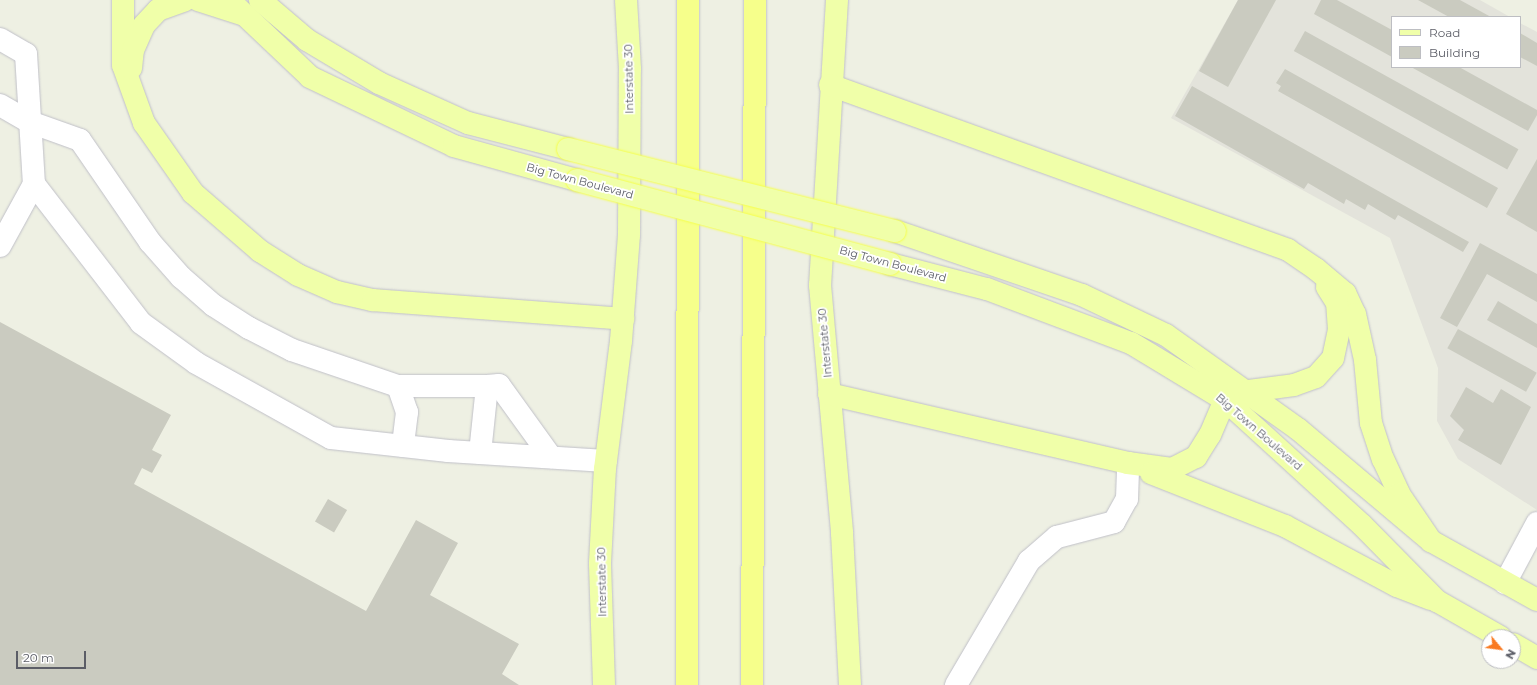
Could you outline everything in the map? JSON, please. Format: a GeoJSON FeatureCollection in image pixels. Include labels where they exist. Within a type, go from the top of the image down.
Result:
{"type":"FeatureCollection","features":[{"type":"Feature","properties":{"kind":"highway"},"geometry":{"type":"LineString","coordinates":[[687,685],[688,0]]}},
{"type":"Feature","properties":{"kind":"highway"},"geometry":{"type":"LineString","coordinates":[[752,685],[755,0]]}},
{"type":"Feature","properties":{"kind":"main road"},"geometry":{"type":"LineString","coordinates":[[122,0],[121,51],[130,87],[144,123],[193,193],[260,251],[298,275],[337,292],[410,305],[559,311],[623,319]]}},
{"type":"Feature","properties":{"kind":"main road"},"geometry":{"type":"LineString","coordinates":[[130,87],[132,50],[144,25],[158,10],[185,0]]}},
{"type":"Feature","properties":{"kind":"main road"},"geometry":{"type":"LineString","coordinates":[[198,0],[235,7]]}},
{"type":"Feature","properties":{"kind":"main road","name":"Interstate 30"},"geometry":{"type":"LineString","coordinates":[[604,685],[600,563],[606,460],[623,319],[629,227],[630,69],[626,0]]}},
{"type":"Feature","properties":{"kind":"main road","name":"Interstate 30"},"geometry":{"type":"LineString","coordinates":[[837,0],[830,85],[820,285],[842,533],[850,685]]}},
{"type":"Feature","properties":{"kind":"main road","name":"Big Town Boulevard"},"geometry":{"type":"LineString","coordinates":[[263,2],[307,40],[379,83],[468,123],[895,231],[1082,294],[1166,335],[1249,391],[1430,541],[1537,600]]}},
{"type":"Feature","properties":{"kind":"main road","name":"Big Town Boulevard"},"geometry":{"type":"LineString","coordinates":[[235,7],[310,78],[454,146],[987,289],[1131,343],[1225,400],[1362,525],[1437,601],[1486,629]]}},
{"type":"Feature","properties":{"kind":"main road"},"geometry":{"type":"LineString","coordinates":[[830,85],[1288,250],[1316,269],[1345,293],[1355,314],[1365,360],[1371,423],[1383,459],[1399,494],[1430,541]]}},
{"type":"Feature","properties":{"kind":"main road"},"geometry":{"type":"LineString","coordinates":[[1249,391],[1294,385],[1316,377],[1333,358],[1339,330],[1337,303],[1316,269]]}},
{"type":"Feature","properties":{"kind":"main road"},"geometry":{"type":"LineString","coordinates":[[829,394],[1128,463],[1172,469],[1196,456],[1210,435],[1225,400]]}},
{"type":"Feature","properties":{"kind":"main road"},"geometry":{"type":"LineString","coordinates":[[1128,463],[1285,526],[1397,586],[1437,601]]}},
{"type":"Feature","properties":{"kind":"main road"},"geometry":{"type":"LineString","coordinates":[[1521,649],[1537,658]]}},
{"type":"Feature","properties":{"kind":"lane"},"geometry":{"type":"LineString","coordinates":[[0,40],[26,54],[34,184],[0,246]]}},
{"type":"Feature","properties":{"kind":"lane"},"geometry":{"type":"LineString","coordinates":[[0,105],[30,122],[80,140],[150,242],[181,277],[213,305],[287,347],[398,386],[499,385],[505,390],[551,457]]}},
{"type":"Feature","properties":{"kind":"lane"},"geometry":{"type":"LineString","coordinates":[[34,184],[141,323],[196,363],[331,438],[448,451],[606,460]]}},
{"type":"Feature","properties":{"kind":"lane"},"geometry":{"type":"LineString","coordinates":[[398,386],[407,412],[403,446]]}},
{"type":"Feature","properties":{"kind":"lane"},"geometry":{"type":"LineString","coordinates":[[480,453],[487,386]]}},
{"type":"Feature","properties":{"kind":"lane"},"geometry":{"type":"LineString","coordinates":[[956,685],[1029,561],[1057,537],[1114,522],[1127,499],[1128,463]]}},
{"type":"Feature","properties":{"kind":"lane"},"geometry":{"type":"LineString","coordinates":[[1505,583],[1537,523]]}},
{"type":"Feature","properties":{"kind":"shaded area"},"geometry":{"type":"Polygon","coordinates":[[[1238,0],[1480,0],[1508,16],[1391,16],[1391,68],[1521,68],[1521,24],[1537,32],[1537,510],[1458,459],[1437,421],[1438,368],[1390,238],[1171,118],[1238,0]]]}},
{"type":"Feature","properties":{"kind":"building"},"geometry":{"type":"Polygon","coordinates":[[[1238,0],[1276,0],[1228,87],[1199,71],[1238,0]]]}},
{"type":"Feature","properties":{"kind":"building"},"geometry":{"type":"Polygon","coordinates":[[[1321,0],[1337,0],[1391,29],[1391,56],[1314,14],[1321,0]]]}},
{"type":"Feature","properties":{"kind":"building"},"geometry":{"type":"Polygon","coordinates":[[[1418,0],[1460,0],[1489,16],[1447,16],[1418,0]]]}},
{"type":"Feature","properties":{"kind":"building"},"geometry":{"type":"Polygon","coordinates":[[[1305,31],[1518,149],[1507,169],[1294,51],[1305,31]]]}},
{"type":"Feature","properties":{"kind":"building"},"geometry":{"type":"Polygon","coordinates":[[[1521,34],[1537,43],[1537,66],[1521,58],[1521,34]]]}},
{"type":"Feature","properties":{"kind":"building"},"geometry":{"type":"Polygon","coordinates":[[[1413,68],[1461,68],[1537,110],[1537,115],[1528,131],[1413,68]]]}},
{"type":"Feature","properties":{"kind":"building"},"geometry":{"type":"Polygon","coordinates":[[[1285,69],[1498,188],[1487,208],[1278,91],[1281,86],[1276,83],[1285,69]]]}},
{"type":"Feature","properties":{"kind":"building"},"geometry":{"type":"Polygon","coordinates":[[[1192,86],[1469,242],[1463,252],[1398,215],[1395,220],[1368,204],[1365,210],[1346,199],[1344,204],[1308,183],[1304,189],[1175,116],[1192,86]]]}},
{"type":"Feature","properties":{"kind":"building"},"geometry":{"type":"Polygon","coordinates":[[[1537,159],[1537,232],[1506,214],[1537,159]]]}},
{"type":"Feature","properties":{"kind":"building"},"geometry":{"type":"Polygon","coordinates":[[[1480,243],[1537,274],[1537,302],[1487,274],[1457,327],[1440,318],[1480,243]]]}},
{"type":"Feature","properties":{"kind":"building"},"geometry":{"type":"Polygon","coordinates":[[[1498,301],[1537,324],[1537,348],[1487,320],[1498,301]]]}},
{"type":"Feature","properties":{"kind":"building"},"geometry":{"type":"Polygon","coordinates":[[[0,322],[171,415],[152,450],[162,455],[152,473],[142,468],[134,484],[366,611],[416,520],[458,543],[430,595],[519,644],[502,674],[519,685],[0,685],[0,322]]]}},
{"type":"Feature","properties":{"kind":"building"},"geometry":{"type":"Polygon","coordinates":[[[1458,329],[1537,373],[1526,392],[1447,348],[1458,329]]]}},
{"type":"Feature","properties":{"kind":"building"},"geometry":{"type":"Polygon","coordinates":[[[1466,387],[1493,403],[1501,389],[1531,407],[1501,465],[1458,440],[1464,430],[1450,416],[1466,387]]]}},
{"type":"Feature","properties":{"kind":"building"},"geometry":{"type":"Polygon","coordinates":[[[328,499],[347,510],[334,533],[315,522],[328,499]]]}}]}
